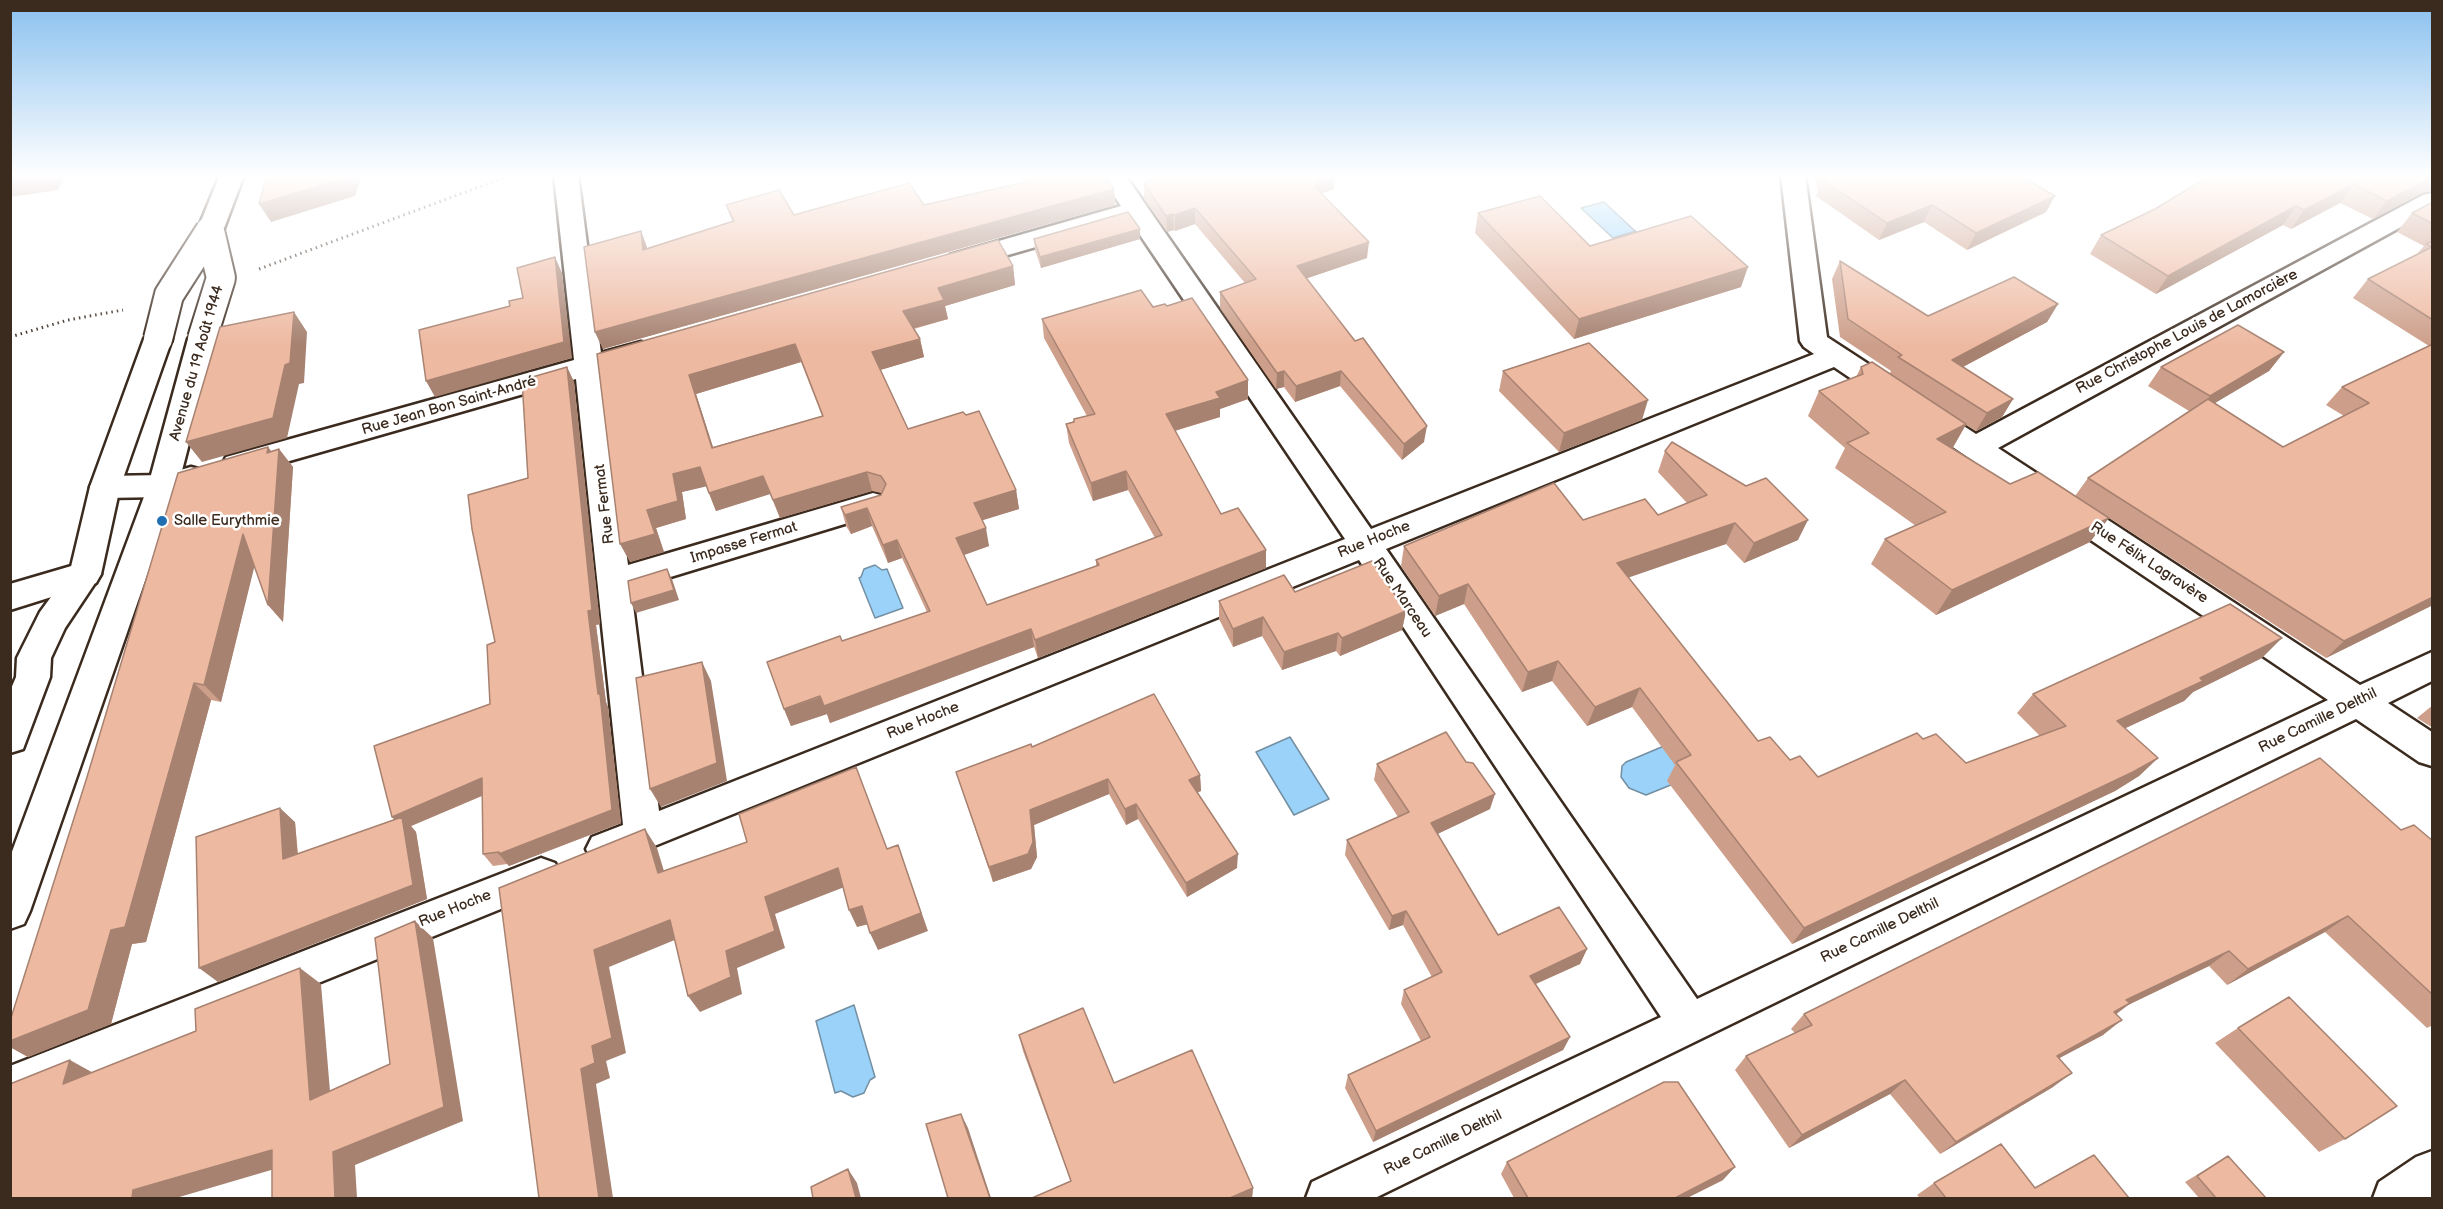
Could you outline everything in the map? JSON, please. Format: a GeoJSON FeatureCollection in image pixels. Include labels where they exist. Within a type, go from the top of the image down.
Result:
{"type":"FeatureCollection","features":[{"type":"Feature","properties":{"kind":"street","name":"Avenue du 19 Août 1944"},"geometry":{"type":"LineString","coordinates":[[10,911],[163,486],[202,339],[221,278],[210,231]]}},
{"type":"Feature","properties":{"kind":"street"},"geometry":{"type":"LineString","coordinates":[[10,738],[33,676],[34,658],[52,621],[85,574],[105,487],[158,339],[169,295],[210,231]]}},
{"type":"Feature","properties":{"kind":"street","name":"Rue Fermat"},"geometry":{"type":"LineString","coordinates":[[573,231],[643,833]]}},
{"type":"Feature","properties":{"kind":"street"},"geometry":{"type":"LineString","coordinates":[[931,269],[1062,231]]}},
{"type":"Feature","properties":{"kind":"street","name":"Rue Marceau"},"geometry":{"type":"LineString","coordinates":[[1151,231],[1689,1023]]}},
{"type":"Feature","properties":{"kind":"street","name":"Rue Félix Lagravère"},"geometry":{"type":"LineString","coordinates":[[1800,231],[1814,340],[2433,752]]}},
{"type":"Feature","properties":{"kind":"street","name":"Rue Christophe Louis de Lamorcière"},"geometry":{"type":"LineString","coordinates":[[1974,448],[2375,231]]}},
{"type":"Feature","properties":{"kind":"street","name":"Rue Jean Bon Saint-André"},"geometry":{"type":"LineString","coordinates":[[105,487],[163,486],[668,344]]}},
{"type":"Feature","properties":{"kind":"street","name":"Rue Hoche"},"geometry":{"type":"LineString","coordinates":[[10,1087],[1835,356]]}},
{"type":"Feature","properties":{"kind":"street","name":"Impasse Fermat"},"geometry":{"type":"LineString","coordinates":[[614,582],[873,504]]}},
{"type":"Feature","properties":{"kind":"street"},"geometry":{"type":"LineString","coordinates":[[10,597],[85,574]]}},
{"type":"Feature","properties":{"kind":"street","name":"Rue Camille Delthil"},"geometry":{"type":"LineString","coordinates":[[1328,1198],[2433,666]]}},
{"type":"Feature","properties":{"kind":"street"},"geometry":{"type":"LineString","coordinates":[[2395,1198],[2433,1173]]}},
{"type":"Feature","properties":{"kind":"path"},"geometry":{"type":"LineString","coordinates":[[250,272],[359,231]]}},
{"type":"Feature","properties":{"kind":"path"},"geometry":{"type":"LineString","coordinates":[[10,337],[68,320],[132,308]]}},
{"type":"Feature","properties":{"kind":"water"},"geometry":{"type":"Polygon","coordinates":[[[1606,231],[1635,231],[1613,238],[1606,231]]]}},
{"type":"Feature","properties":{"kind":"water"},"geometry":{"type":"Polygon","coordinates":[[[875,565],[882,570],[887,569],[903,608],[875,618],[859,578],[864,569],[875,565]]]}},
{"type":"Feature","properties":{"kind":"water"},"geometry":{"type":"Polygon","coordinates":[[[1290,737],[1329,799],[1294,815],[1256,752],[1290,737]]]}},
{"type":"Feature","properties":{"kind":"water"},"geometry":{"type":"Polygon","coordinates":[[[1664,746],[1693,776],[1646,795],[1629,788],[1621,777],[1622,766],[1626,762],[1664,746]]]}},
{"type":"Feature","properties":{"kind":"water"},"geometry":{"type":"Polygon","coordinates":[[[854,1005],[875,1077],[870,1080],[864,1093],[853,1097],[841,1091],[835,1093],[816,1021],[854,1005]]]}},
{"type":"Feature","properties":{"kind":"building"},"geometry":{"type":"Polygon","coordinates":[[[641,231],[643,250],[701,231],[960,231],[595,332],[584,247],[641,231]]]}},
{"type":"Feature","properties":{"kind":"building"},"geometry":{"type":"Polygon","coordinates":[[[1060,231],[1131,231],[1040,257],[1034,239],[1060,231]]]}},
{"type":"Feature","properties":{"kind":"building"},"geometry":{"type":"Polygon","coordinates":[[[1215,231],[1359,231],[1369,242],[1297,266],[1355,341],[1363,338],[1427,426],[1404,444],[1341,371],[1296,386],[1284,371],[1277,373],[1220,292],[1256,279],[1215,231]]]}},
{"type":"Feature","properties":{"kind":"building"},"geometry":{"type":"Polygon","coordinates":[[[1496,231],[1575,231],[1590,246],[1639,231],[1708,231],[1748,267],[1579,319],[1496,231]]]}},
{"type":"Feature","properties":{"kind":"building"},"geometry":{"type":"Polygon","coordinates":[[[2108,231],[2250,231],[2168,276],[2101,235],[2108,231]]]}},
{"type":"Feature","properties":{"kind":"building"},"geometry":{"type":"Polygon","coordinates":[[[998,240],[1013,266],[938,288],[944,300],[903,311],[920,339],[872,352],[908,429],[963,412],[966,415],[979,411],[1016,490],[974,503],[986,528],[956,538],[987,605],[1099,565],[1096,560],[1162,535],[1126,471],[1091,483],[1066,424],[1074,422],[1074,419],[1095,414],[1042,319],[1141,290],[1153,307],[1165,304],[1167,306],[1192,298],[1248,380],[1216,392],[1220,398],[1166,414],[1221,514],[1238,508],[1266,550],[1035,640],[1031,629],[824,706],[820,696],[784,709],[767,662],[840,636],[842,641],[930,611],[897,540],[883,545],[867,508],[845,515],[841,507],[881,495],[886,484],[881,476],[867,472],[773,500],[763,476],[709,493],[700,467],[673,474],[678,501],[647,510],[655,534],[620,544],[597,354],[998,240]],[[795,344],[689,375],[712,448],[823,416],[795,344]]]}},
{"type":"Feature","properties":{"kind":"building"},"geometry":{"type":"Polygon","coordinates":[[[2433,241],[2433,320],[2368,279],[2432,247],[2426,244],[2433,241]]]}},
{"type":"Feature","properties":{"kind":"building"},"geometry":{"type":"Polygon","coordinates":[[[555,257],[564,342],[426,381],[419,330],[510,306],[509,301],[523,298],[517,268],[555,257]]]}},
{"type":"Feature","properties":{"kind":"building"},"geometry":{"type":"Polygon","coordinates":[[[1840,261],[1928,316],[2014,277],[2058,304],[1952,360],[2013,399],[1987,413],[1898,357],[1902,355],[1848,319],[1840,261]]]}},
{"type":"Feature","properties":{"kind":"building"},"geometry":{"type":"Polygon","coordinates":[[[294,312],[290,363],[285,365],[273,418],[186,442],[220,327],[294,312]]]}},
{"type":"Feature","properties":{"kind":"building"},"geometry":{"type":"Polygon","coordinates":[[[2238,325],[2284,352],[2210,396],[2161,367],[2238,325]]]}},
{"type":"Feature","properties":{"kind":"building"},"geometry":{"type":"Polygon","coordinates":[[[1589,343],[1648,400],[1564,433],[1503,371],[1589,343]]]}},
{"type":"Feature","properties":{"kind":"building"},"geometry":{"type":"Polygon","coordinates":[[[2433,344],[2433,597],[2344,641],[2088,478],[2208,399],[2283,447],[2369,403],[2342,387],[2433,344]]]}},
{"type":"Feature","properties":{"kind":"building"},"geometry":{"type":"Polygon","coordinates":[[[1872,362],[1966,424],[1937,439],[2010,484],[2038,472],[2109,518],[1952,590],[1885,539],[1946,512],[1847,443],[1869,433],[1819,391],[1863,374],[1861,367],[1872,362]]]}},
{"type":"Feature","properties":{"kind":"building"},"geometry":{"type":"Polygon","coordinates":[[[567,367],[592,610],[588,611],[598,694],[600,694],[612,810],[499,854],[499,852],[483,854],[482,778],[392,817],[374,746],[490,704],[487,645],[495,642],[472,529],[468,495],[528,478],[522,380],[567,367]]]}},
{"type":"Feature","properties":{"kind":"building"},"geometry":{"type":"Polygon","coordinates":[[[1672,442],[1746,486],[1766,478],[1808,520],[1754,543],[1735,523],[1617,563],[1758,741],[1770,737],[1790,760],[1800,756],[1818,777],[1917,733],[1923,739],[1936,734],[1966,763],[2066,726],[2033,694],[2230,604],[2282,638],[2200,678],[2203,681],[2117,721],[2158,758],[1804,928],[1676,762],[1691,755],[1640,688],[1595,707],[1558,661],[1528,672],[1468,584],[1439,596],[1404,546],[1554,483],[1583,520],[1645,499],[1658,515],[1707,495],[1665,451],[1672,442]]]}},
{"type":"Feature","properties":{"kind":"building"},"geometry":{"type":"Polygon","coordinates":[[[268,447],[267,453],[279,449],[268,605],[243,534],[204,685],[194,683],[125,927],[111,930],[88,1010],[10,1041],[10,1021],[87,777],[178,473],[268,447]]]}},
{"type":"Feature","properties":{"kind":"building"},"geometry":{"type":"Polygon","coordinates":[[[1372,561],[1406,611],[1342,638],[1338,633],[1284,652],[1263,617],[1233,629],[1219,601],[1284,575],[1295,592],[1372,561]]]}},
{"type":"Feature","properties":{"kind":"building"},"geometry":{"type":"Polygon","coordinates":[[[667,569],[674,590],[631,603],[628,581],[667,569]]]}},
{"type":"Feature","properties":{"kind":"building"},"geometry":{"type":"Polygon","coordinates":[[[702,662],[717,763],[650,789],[636,678],[702,662]]]}},
{"type":"Feature","properties":{"kind":"building"},"geometry":{"type":"Polygon","coordinates":[[[1154,694],[1200,775],[1189,780],[1238,854],[1186,883],[1136,804],[1125,809],[1108,779],[1030,810],[1033,842],[1028,854],[989,867],[956,772],[1031,744],[1032,747],[1154,694]]]}},
{"type":"Feature","properties":{"kind":"building"},"geometry":{"type":"Polygon","coordinates":[[[1446,732],[1466,762],[1473,763],[1495,794],[1431,823],[1498,935],[1559,907],[1587,949],[1530,976],[1570,1037],[1376,1131],[1348,1075],[1430,1037],[1404,990],[1442,972],[1406,911],[1392,916],[1347,840],[1409,812],[1377,764],[1446,732]]]}},
{"type":"Feature","properties":{"kind":"building"},"geometry":{"type":"Polygon","coordinates":[[[2320,758],[2401,830],[2414,825],[2433,841],[2433,995],[2348,916],[2248,969],[2229,951],[2126,1000],[2130,1003],[2114,1012],[2122,1020],[2057,1056],[2072,1073],[1956,1142],[1905,1080],[1802,1135],[1746,1056],[1812,1025],[1804,1014],[2320,758]]]}},
{"type":"Feature","properties":{"kind":"building"},"geometry":{"type":"Polygon","coordinates":[[[856,767],[887,849],[898,845],[921,913],[870,933],[862,906],[849,910],[838,868],[765,897],[775,931],[726,951],[731,977],[688,996],[670,920],[594,950],[612,1038],[592,1046],[595,1063],[581,1069],[599,1198],[539,1198],[499,888],[645,829],[658,873],[747,842],[739,814],[856,767]]]}},
{"type":"Feature","properties":{"kind":"building"},"geometry":{"type":"Polygon","coordinates":[[[280,808],[283,859],[402,817],[413,885],[199,968],[196,837],[280,808]]]}},
{"type":"Feature","properties":{"kind":"building"},"geometry":{"type":"Polygon","coordinates":[[[415,921],[444,1107],[333,1152],[335,1198],[272,1198],[272,1150],[133,1190],[132,1198],[10,1198],[10,1084],[70,1060],[63,1084],[196,1031],[195,1009],[300,968],[310,1100],[390,1064],[375,938],[415,921]]]}},
{"type":"Feature","properties":{"kind":"building"},"geometry":{"type":"Polygon","coordinates":[[[2289,997],[2397,1106],[2345,1139],[2238,1028],[2289,997]]]}},
{"type":"Feature","properties":{"kind":"building"},"geometry":{"type":"Polygon","coordinates":[[[1083,1008],[1114,1083],[1192,1050],[1253,1188],[1230,1198],[1032,1198],[1071,1181],[1019,1035],[1083,1008]]]}},
{"type":"Feature","properties":{"kind":"building"},"geometry":{"type":"Polygon","coordinates":[[[1664,1082],[1678,1082],[1735,1167],[1675,1198],[1528,1198],[1507,1162],[1664,1082]]]}},
{"type":"Feature","properties":{"kind":"building"},"geometry":{"type":"Polygon","coordinates":[[[961,1114],[990,1198],[948,1198],[926,1124],[961,1114]]]}},
{"type":"Feature","properties":{"kind":"building"},"geometry":{"type":"Polygon","coordinates":[[[2001,1144],[2035,1188],[2094,1155],[2129,1198],[1946,1198],[1934,1183],[2001,1144]]]}},
{"type":"Feature","properties":{"kind":"building"},"geometry":{"type":"Polygon","coordinates":[[[2228,1156],[2266,1198],[2216,1198],[2197,1176],[2228,1156]]]}},
{"type":"Feature","properties":{"kind":"building"},"geometry":{"type":"Polygon","coordinates":[[[848,1169],[856,1198],[813,1198],[811,1187],[848,1169]]]}},
{"type":"Feature","properties":{"kind":"place","name":"Salle Eurythmie"},"geometry":{"type":"Point","coordinates":[162,521]}}]}
